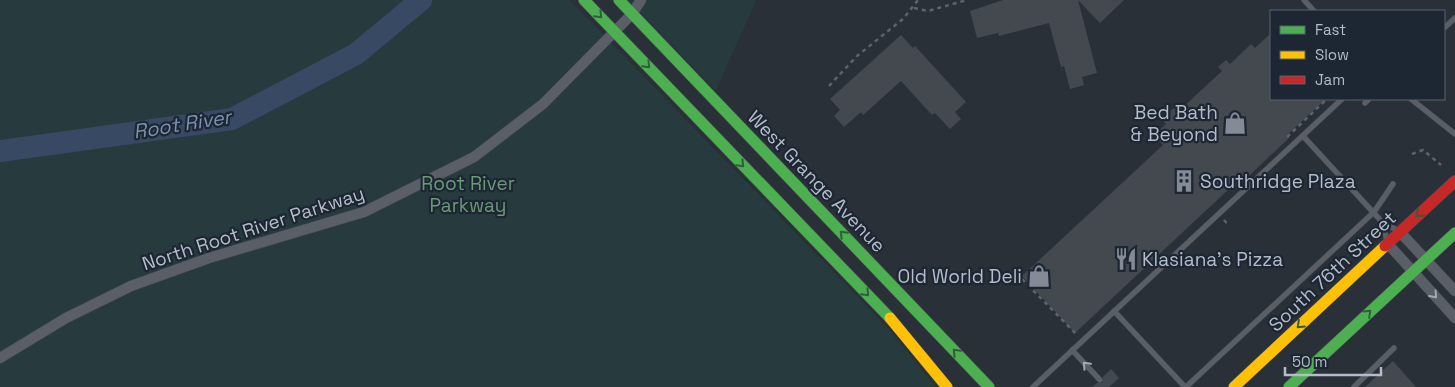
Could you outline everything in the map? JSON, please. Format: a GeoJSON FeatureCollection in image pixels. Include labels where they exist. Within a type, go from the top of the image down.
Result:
{"type":"FeatureCollection","features":[{"type":"Feature","properties":{"kind":"street"},"geometry":{"type":"LineString","coordinates":[[584,0],[895,323],[947,387]]}},
{"type":"Feature","properties":{"kind":"street","name":"West Grange Avenue"},"geometry":{"type":"LineString","coordinates":[[618,0],[989,387]]}},
{"type":"Feature","properties":{"kind":"street","name":"North Root River Parkway"},"geometry":{"type":"LineString","coordinates":[[0,358],[66,318],[131,286],[209,258],[364,212],[474,157],[543,104],[614,30],[632,14],[641,0]]}},
{"type":"Feature","properties":{"kind":"street","name":"South 76th Street"},"geometry":{"type":"LineString","coordinates":[[1234,387],[1455,181]]}},
{"type":"Feature","properties":{"kind":"street"},"geometry":{"type":"LineString","coordinates":[[1400,232],[1455,291]]}},
{"type":"Feature","properties":{"kind":"street"},"geometry":{"type":"LineString","coordinates":[[1289,387],[1455,232]]}},
{"type":"Feature","properties":{"kind":"street"},"geometry":{"type":"LineString","coordinates":[[1388,244],[1455,318]]}},
{"type":"Feature","properties":{"kind":"lane"},"geometry":{"type":"LineString","coordinates":[[1304,0],[1313,10]]}},
{"type":"Feature","properties":{"kind":"lane"},"geometry":{"type":"LineString","coordinates":[[1445,27],[1455,18]]}},
{"type":"Feature","properties":{"kind":"lane"},"geometry":{"type":"LineString","coordinates":[[1033,387],[1341,100]]}},
{"type":"Feature","properties":{"kind":"lane"},"geometry":{"type":"LineString","coordinates":[[1412,100],[1455,134]]}},
{"type":"Feature","properties":{"kind":"lane"},"geometry":{"type":"LineString","coordinates":[[1302,136],[1383,223],[1400,232]]}},
{"type":"Feature","properties":{"kind":"lane"},"geometry":{"type":"LineString","coordinates":[[1114,311],[1186,387],[1374,212],[1393,184]]}},
{"type":"Feature","properties":{"kind":"lane"},"geometry":{"type":"LineString","coordinates":[[1383,223],[1388,244]]}},
{"type":"Feature","properties":{"kind":"lane"},"geometry":{"type":"LineString","coordinates":[[1354,387],[1394,348]]}},
{"type":"Feature","properties":{"kind":"lane"},"geometry":{"type":"LineString","coordinates":[[1072,350],[1100,380]]}},
{"type":"Feature","properties":{"kind":"path"},"geometry":{"type":"LineString","coordinates":[[829,86],[857,56],[898,24],[914,8],[918,0]]}},
{"type":"Feature","properties":{"kind":"path"},"geometry":{"type":"LineString","coordinates":[[914,8],[928,11],[967,0]]}},
{"type":"Feature","properties":{"kind":"path"},"geometry":{"type":"LineString","coordinates":[[1284,144],[1290,138],[1288,136],[1326,100]]}},
{"type":"Feature","properties":{"kind":"path"},"geometry":{"type":"LineString","coordinates":[[1412,154],[1423,150],[1442,165]]}},
{"type":"Feature","properties":{"kind":"path"},"geometry":{"type":"LineString","coordinates":[[1022,279],[1075,336],[1082,329]]}},
{"type":"Feature","properties":{"kind":"green space","name":"Root River Parkway"},"geometry":{"type":"Polygon","coordinates":[[[0,0],[570,0],[886,326],[936,387],[0,387],[0,0]]]}},
{"type":"Feature","properties":{"kind":"green space"},"geometry":{"type":"Polygon","coordinates":[[[628,0],[756,0],[716,91],[628,0]]]}},
{"type":"Feature","properties":{"kind":"building"},"geometry":{"type":"Polygon","coordinates":[[[1003,0],[1078,0],[1097,73],[1082,77],[1084,85],[1070,89],[1064,66],[1061,67],[1049,23],[999,36],[998,33],[977,38],[970,11],[1003,0]]]}},
{"type":"Feature","properties":{"kind":"building"},"geometry":{"type":"Polygon","coordinates":[[[1078,0],[1124,0],[1100,23],[1078,0]]]}},
{"type":"Feature","properties":{"kind":"building","name":"Southridge Plaza"},"geometry":{"type":"Polygon","coordinates":[[[1270,34],[1270,100],[1325,100],[1287,135],[1289,138],[1233,191],[1230,188],[1075,333],[1022,276],[1163,145],[1154,135],[1166,124],[1162,119],[1178,104],[1182,108],[1222,71],[1218,67],[1226,60],[1230,64],[1251,44],[1255,48],[1270,34]]]}},
{"type":"Feature","properties":{"kind":"building"},"geometry":{"type":"Polygon","coordinates":[[[901,35],[913,48],[915,46],[966,102],[955,112],[961,119],[950,129],[935,113],[932,115],[901,81],[863,115],[861,112],[844,127],[834,116],[840,110],[830,99],[901,35]]]}},
{"type":"Feature","properties":{"kind":"building"},"geometry":{"type":"Polygon","coordinates":[[[1393,361],[1416,387],[1365,387],[1393,361]]]}},
{"type":"Feature","properties":{"kind":"building"},"geometry":{"type":"Polygon","coordinates":[[[1111,369],[1119,378],[1109,387],[1092,387],[1097,383],[1103,383],[1103,377],[1111,369]]]}},
{"type":"Feature","properties":{"kind":"waterway","name":"Root River"},"geometry":{"type":"LineString","coordinates":[[0,151],[232,119],[356,54],[421,0]]}},
{"type":"Feature","properties":{"kind":"traffic: fast"},"geometry":{"type":"LineString","coordinates":[[584,0],[890,318]]}},
{"type":"Feature","properties":{"kind":"traffic: fast"},"geometry":{"type":"LineString","coordinates":[[619,0],[989,387]]}},
{"type":"Feature","properties":{"kind":"traffic: fast"},"geometry":{"type":"LineString","coordinates":[[1289,387],[1455,233]]}},
{"type":"Feature","properties":{"kind":"traffic: slow"},"geometry":{"type":"LineString","coordinates":[[1234,387],[1385,246]]}},
{"type":"Feature","properties":{"kind":"traffic: slow"},"geometry":{"type":"LineString","coordinates":[[890,318],[947,387]]}},
{"type":"Feature","properties":{"kind":"traffic: jam"},"geometry":{"type":"LineString","coordinates":[[1385,246],[1455,181]]}},
{"type":"Feature","properties":{"kind":"place","name":"Bed Bath & Beyond"},"geometry":{"type":"Point","coordinates":[1235,123]}},
{"type":"Feature","properties":{"kind":"place","name":"Southridge Plaza"},"geometry":{"type":"Point","coordinates":[1184,181]}},
{"type":"Feature","properties":{"kind":"place","name":"Klasiana's Pizza"},"geometry":{"type":"Point","coordinates":[1126,259]}},
{"type":"Feature","properties":{"kind":"place","name":"Old World Deli"},"geometry":{"type":"Point","coordinates":[1039,276]}}]}
